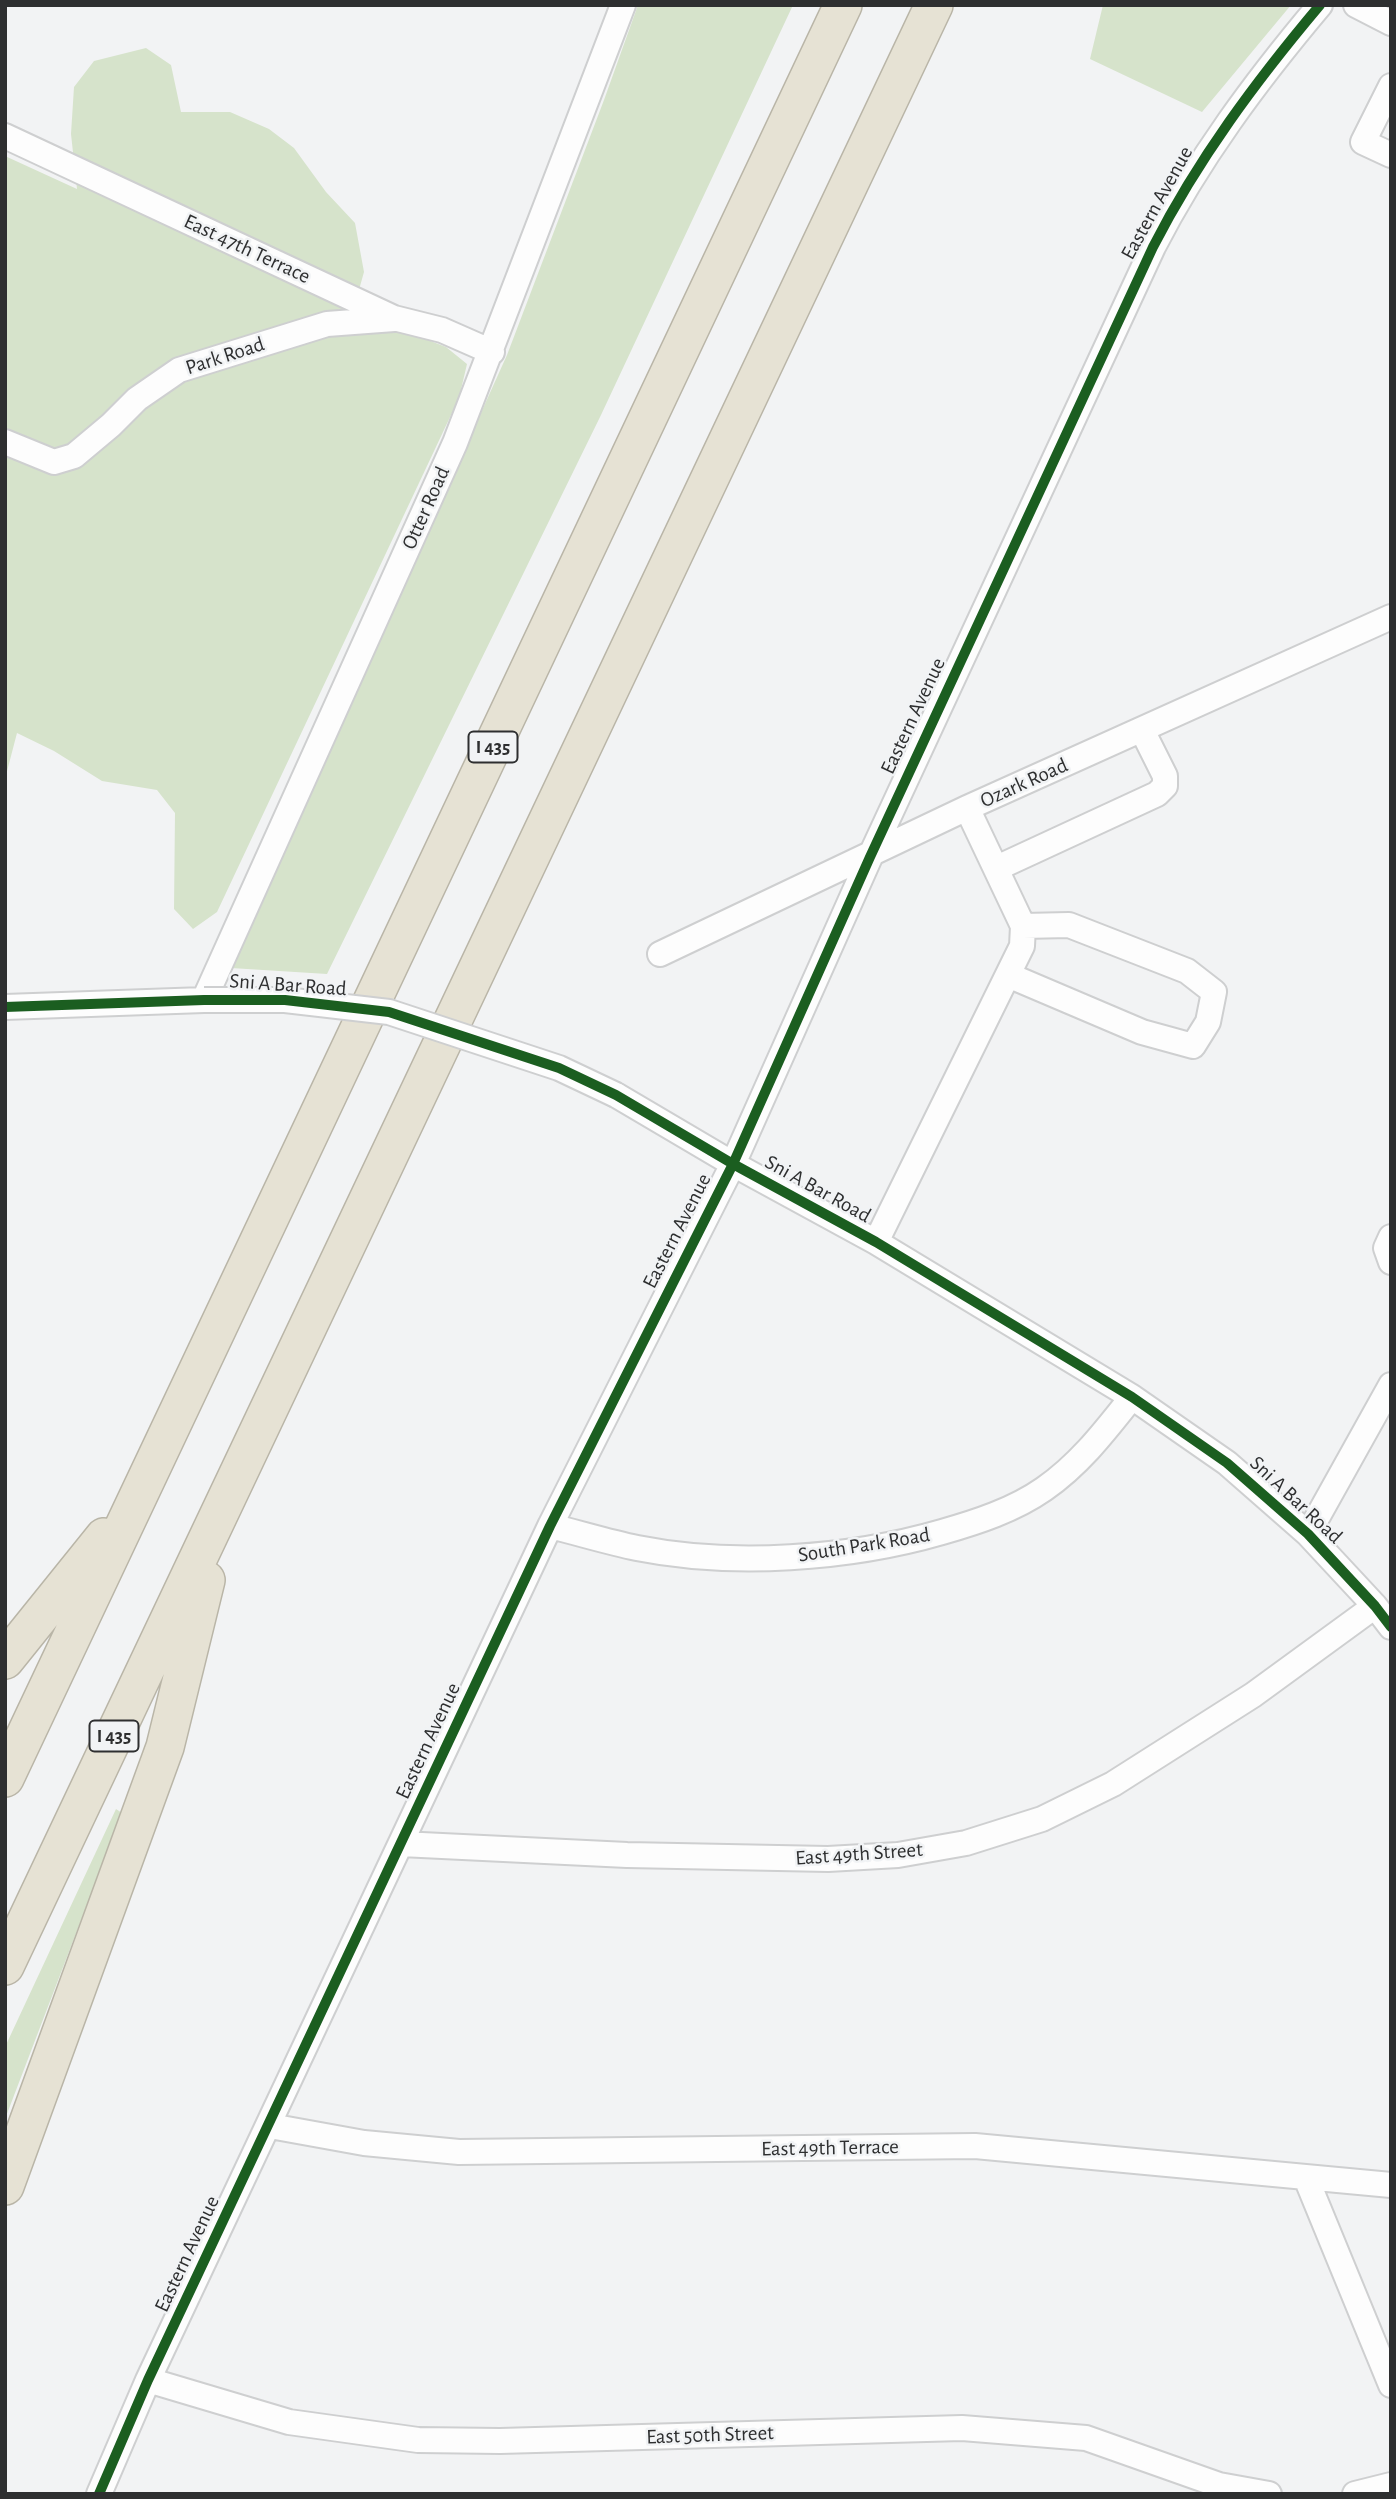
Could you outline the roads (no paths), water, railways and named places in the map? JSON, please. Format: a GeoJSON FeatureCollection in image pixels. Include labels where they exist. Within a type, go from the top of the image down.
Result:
{"type":"FeatureCollection","features":[{"type":"Feature","properties":{"kind":"highway","name":"I 435"},"geometry":{"type":"LineString","coordinates":[[5,1778],[844,5]]}},
{"type":"Feature","properties":{"kind":"highway","name":"I 435"},"geometry":{"type":"LineString","coordinates":[[5,1966],[934,5]]}},
{"type":"Feature","properties":{"kind":"highway"},"geometry":{"type":"LineString","coordinates":[[5,1660],[142,1490]]}},
{"type":"Feature","properties":{"kind":"highway"},"geometry":{"type":"LineString","coordinates":[[5,2186],[165,1747],[223,1505]]}},
{"type":"Feature","properties":{"kind":"street","name":"Otter Road"},"geometry":{"type":"LineString","coordinates":[[204,1000],[455,443],[623,5]]}},
{"type":"Feature","properties":{"kind":"street","name":"Eastern Avenue"},"geometry":{"type":"LineString","coordinates":[[100,2494],[148,2381],[550,1526],[733,1164],[870,857],[1163,227],[1218,135],[1320,5]]}},
{"type":"Feature","properties":{"kind":"street"},"geometry":{"type":"LineString","coordinates":[[1356,5],[1391,23]]}},
{"type":"Feature","properties":{"kind":"street"},"geometry":{"type":"LineString","coordinates":[[1391,86],[1363,142],[1391,155]]}},
{"type":"Feature","properties":{"kind":"street","name":"East 47th Terrace"},"geometry":{"type":"LineString","coordinates":[[5,136],[394,318],[442,330],[492,352]]}},
{"type":"Feature","properties":{"kind":"street","name":"Park Road"},"geometry":{"type":"LineString","coordinates":[[5,442],[54,462],[74,456],[137,399],[179,370],[327,324],[394,318]]}},
{"type":"Feature","properties":{"kind":"street","name":"Ozark Road"},"geometry":{"type":"LineString","coordinates":[[660,954],[870,857],[967,808],[1391,618]]}},
{"type":"Feature","properties":{"kind":"street"},"geometry":{"type":"LineString","coordinates":[[997,868],[1157,794],[1165,786],[1165,776],[1142,730]]}},
{"type":"Feature","properties":{"kind":"street"},"geometry":{"type":"LineString","coordinates":[[876,1242],[1023,946],[1023,926],[967,808]]}},
{"type":"Feature","properties":{"kind":"street"},"geometry":{"type":"LineString","coordinates":[[1008,975],[1142,1032],[1193,1046],[1208,1022],[1214,992],[1187,971],[1069,925],[1023,926]]}},
{"type":"Feature","properties":{"kind":"street","name":"Sni A Bar Road"},"geometry":{"type":"LineString","coordinates":[[5,1007],[285,1000],[389,1012],[559,1068],[616,1095],[733,1164],[876,1242],[1132,1397],[1227,1463],[1308,1534],[1391,1627]]}},
{"type":"Feature","properties":{"kind":"street"},"geometry":{"type":"LineString","coordinates":[[1391,1237],[1386,1248],[1391,1262]]}},
{"type":"Feature","properties":{"kind":"street"},"geometry":{"type":"LineString","coordinates":[[1308,1534],[1391,1385]]}},
{"type":"Feature","properties":{"kind":"street","name":"South Park Road"},"geometry":{"type":"LineString","coordinates":[[550,1526],[639,1548],[725,1558],[811,1556],[908,1542],[989,1518],[1044,1490],[1091,1451],[1132,1397]]}},
{"type":"Feature","properties":{"kind":"street","name":"East 49th Street"},"geometry":{"type":"LineString","coordinates":[[401,1844],[627,1855],[828,1859],[898,1855],[966,1843],[1042,1819],[1114,1784],[1253,1695],[1375,1606]]}},
{"type":"Feature","properties":{"kind":"street","name":"East 49th Terrace"},"geometry":{"type":"LineString","coordinates":[[270,2126],[364,2143],[459,2152],[975,2146],[1391,2185]]}},
{"type":"Feature","properties":{"kind":"street"},"geometry":{"type":"LineString","coordinates":[[1306,2178],[1391,2385]]}},
{"type":"Feature","properties":{"kind":"street","name":"East 50th Street"},"geometry":{"type":"LineString","coordinates":[[148,2381],[289,2422],[418,2440],[500,2441],[962,2428],[1086,2438],[1219,2485],[1269,2494]]}},
{"type":"Feature","properties":{"kind":"street"},"geometry":{"type":"LineString","coordinates":[[1354,2494],[1391,2485]]}}]}
